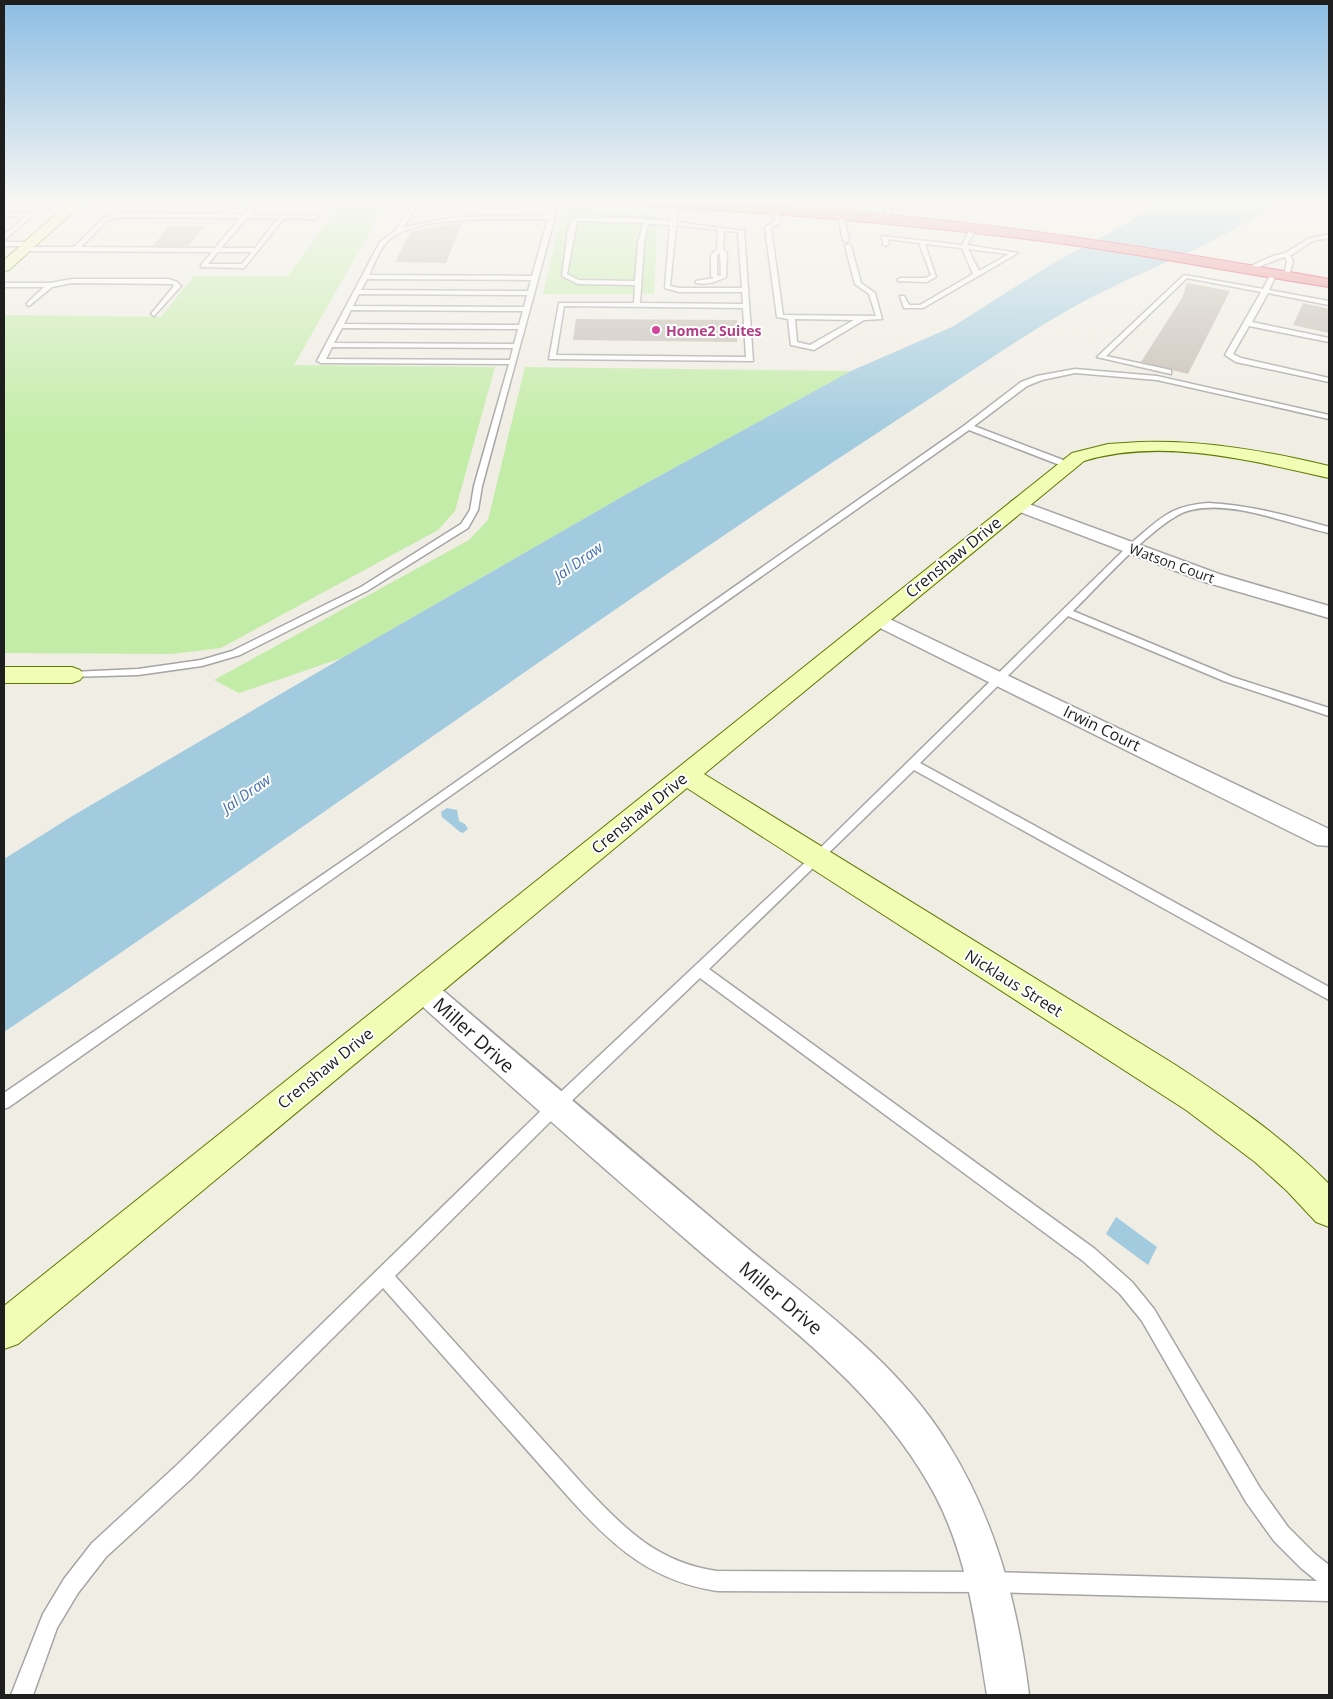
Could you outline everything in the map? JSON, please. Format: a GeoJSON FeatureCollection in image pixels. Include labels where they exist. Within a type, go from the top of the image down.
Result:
{"type":"FeatureCollection","features":[{"type":"Feature","properties":{"kind":"street","name":"Crenshaw Drive"},"geometry":{"type":"LineString","coordinates":[[4,1330],[1078,457],[1116,448],[1196,447],[1261,455],[1329,472]]}},
{"type":"Feature","properties":{"kind":"street","name":"Watson Court"},"geometry":{"type":"LineString","coordinates":[[1018,505],[1212,578],[1329,612]]}},
{"type":"Feature","properties":{"kind":"street","name":"Irwin Court"},"geometry":{"type":"LineString","coordinates":[[877,619],[1326,838]]}},
{"type":"Feature","properties":{"kind":"street"},"geometry":{"type":"LineString","coordinates":[[4,674],[72,675]]}},
{"type":"Feature","properties":{"kind":"street","name":"Nicklaus Street"},"geometry":{"type":"LineString","coordinates":[[685,775],[1168,1079],[1247,1134],[1312,1189],[1329,1209]]}},
{"type":"Feature","properties":{"kind":"street","name":"Miller Drive"},"geometry":{"type":"LineString","coordinates":[[422,989],[555,1107],[851,1358],[898,1405],[933,1454],[964,1512],[988,1582],[1008,1695]]}},
{"type":"Feature","properties":{"kind":"lane"},"geometry":{"type":"LineString","coordinates":[[4,284],[50,285],[70,281]]}},
{"type":"Feature","properties":{"kind":"lane"},"geometry":{"type":"LineString","coordinates":[[154,314],[178,286],[169,281]]}},
{"type":"Feature","properties":{"kind":"lane"},"geometry":{"type":"LineString","coordinates":[[362,281],[321,361],[513,362]]}},
{"type":"Feature","properties":{"kind":"lane"},"geometry":{"type":"LineString","coordinates":[[72,675],[147,671],[202,663],[236,653],[364,589],[449,538],[465,526],[474,510],[478,486],[534,281]]}},
{"type":"Feature","properties":{"kind":"lane"},"geometry":{"type":"LineString","coordinates":[[577,281],[639,283],[637,305]]}},
{"type":"Feature","properties":{"kind":"lane"},"geometry":{"type":"LineString","coordinates":[[694,282],[713,281]]}},
{"type":"Feature","properties":{"kind":"lane"},"geometry":{"type":"LineString","coordinates":[[745,281],[747,306],[750,359],[552,357],[561,304],[747,306]]}},
{"type":"Feature","properties":{"kind":"lane"},"geometry":{"type":"LineString","coordinates":[[775,281],[780,317],[880,318],[872,293],[858,284],[857,281]]}},
{"type":"Feature","properties":{"kind":"lane"},"geometry":{"type":"LineString","coordinates":[[898,281],[906,307],[921,307],[966,281]]}},
{"type":"Feature","properties":{"kind":"lane"},"geometry":{"type":"LineString","coordinates":[[1181,281],[1102,357],[1329,408]]}},
{"type":"Feature","properties":{"kind":"lane"},"geometry":{"type":"LineString","coordinates":[[1214,281],[1329,303]]}},
{"type":"Feature","properties":{"kind":"lane"},"geometry":{"type":"LineString","coordinates":[[1274,281],[1265,291],[1229,355],[1233,358],[1329,380]]}},
{"type":"Feature","properties":{"kind":"lane"},"geometry":{"type":"LineString","coordinates":[[676,282],[668,282],[667,287],[679,290],[746,290]]}},
{"type":"Feature","properties":{"kind":"lane"},"geometry":{"type":"LineString","coordinates":[[29,304],[50,285]]}},
{"type":"Feature","properties":{"kind":"lane"},"geometry":{"type":"LineString","coordinates":[[356,292],[531,293]]}},
{"type":"Feature","properties":{"kind":"lane"},"geometry":{"type":"LineString","coordinates":[[348,308],[526,309]]}},
{"type":"Feature","properties":{"kind":"lane"},"geometry":{"type":"LineString","coordinates":[[791,317],[794,342],[811,348],[864,317]]}},
{"type":"Feature","properties":{"kind":"lane"},"geometry":{"type":"LineString","coordinates":[[1247,323],[1329,340]]}},
{"type":"Feature","properties":{"kind":"lane"},"geometry":{"type":"LineString","coordinates":[[339,326],[522,327]]}},
{"type":"Feature","properties":{"kind":"lane"},"geometry":{"type":"LineString","coordinates":[[328,345],[517,346]]}},
{"type":"Feature","properties":{"kind":"lane"},"geometry":{"type":"LineString","coordinates":[[4,1102],[367,850],[968,427],[1024,384],[1040,378],[1075,371],[1097,371],[1157,378],[1329,417]]}},
{"type":"Feature","properties":{"kind":"lane"},"geometry":{"type":"LineString","coordinates":[[968,427],[1068,464]]}},
{"type":"Feature","properties":{"kind":"lane"},"geometry":{"type":"LineString","coordinates":[[22,1695],[35,1656],[50,1621],[71,1586],[99,1550],[184,1472],[555,1107],[816,859],[1132,548],[1175,512],[1200,506],[1249,510],[1329,530]]}},
{"type":"Feature","properties":{"kind":"lane"},"geometry":{"type":"LineString","coordinates":[[1067,612],[1228,679],[1329,712]]}},
{"type":"Feature","properties":{"kind":"lane"},"geometry":{"type":"LineString","coordinates":[[913,764],[1329,994]]}},
{"type":"Feature","properties":{"kind":"lane"},"geometry":{"type":"LineString","coordinates":[[699,970],[1088,1255],[1126,1288],[1148,1315],[1253,1496],[1281,1534],[1308,1562],[1329,1577]]}},
{"type":"Feature","properties":{"kind":"lane"},"geometry":{"type":"LineString","coordinates":[[384,1276],[582,1498],[629,1544],[656,1562],[687,1575],[717,1581],[988,1582],[1329,1590]]}},
{"type":"Feature","properties":{"kind":"green space"},"geometry":{"type":"Polygon","coordinates":[[[190,281],[342,281],[294,365],[495,367],[455,511],[438,530],[221,648],[172,654],[4,653],[4,315],[161,317],[190,281]]]}},
{"type":"Feature","properties":{"kind":"green space"},"geometry":{"type":"Polygon","coordinates":[[[546,281],[655,281],[654,294],[543,294],[546,281]]]}},
{"type":"Feature","properties":{"kind":"green space"},"geometry":{"type":"Polygon","coordinates":[[[525,367],[851,371],[632,491],[342,658],[239,693],[214,680],[469,540],[488,520],[525,367]]]}},
{"type":"Feature","properties":{"kind":"water","name":"Jal Draw"},"geometry":{"type":"Polygon","coordinates":[[[1024,281],[1124,281],[1068,310],[1005,349],[787,493],[562,646],[228,879],[4,1032],[4,859],[74,815],[632,491],[851,371],[952,327],[1024,281]]]}},
{"type":"Feature","properties":{"kind":"water"},"geometry":{"type":"Polygon","coordinates":[[[447,808],[457,810],[459,821],[465,824],[468,829],[463,833],[460,832],[442,817],[441,812],[447,808]]]}},
{"type":"Feature","properties":{"kind":"water"},"geometry":{"type":"Polygon","coordinates":[[[1116,1217],[1157,1247],[1148,1265],[1106,1234],[1116,1217]]]}},
{"type":"Feature","properties":{"kind":"building"},"geometry":{"type":"Polygon","coordinates":[[[1187,283],[1230,291],[1188,374],[1141,362],[1182,298],[1187,283]]]}},
{"type":"Feature","properties":{"kind":"building"},"geometry":{"type":"Polygon","coordinates":[[[1303,303],[1329,309],[1329,333],[1293,325],[1303,303]]]}},
{"type":"Feature","properties":{"kind":"building","name":"Home2 Suites"},"geometry":{"type":"Polygon","coordinates":[[[576,319],[737,320],[737,342],[573,340],[576,319]]]}},
{"type":"Feature","properties":{"kind":"place","name":"Home2 Suites"},"geometry":{"type":"Point","coordinates":[656,330]}}]}
